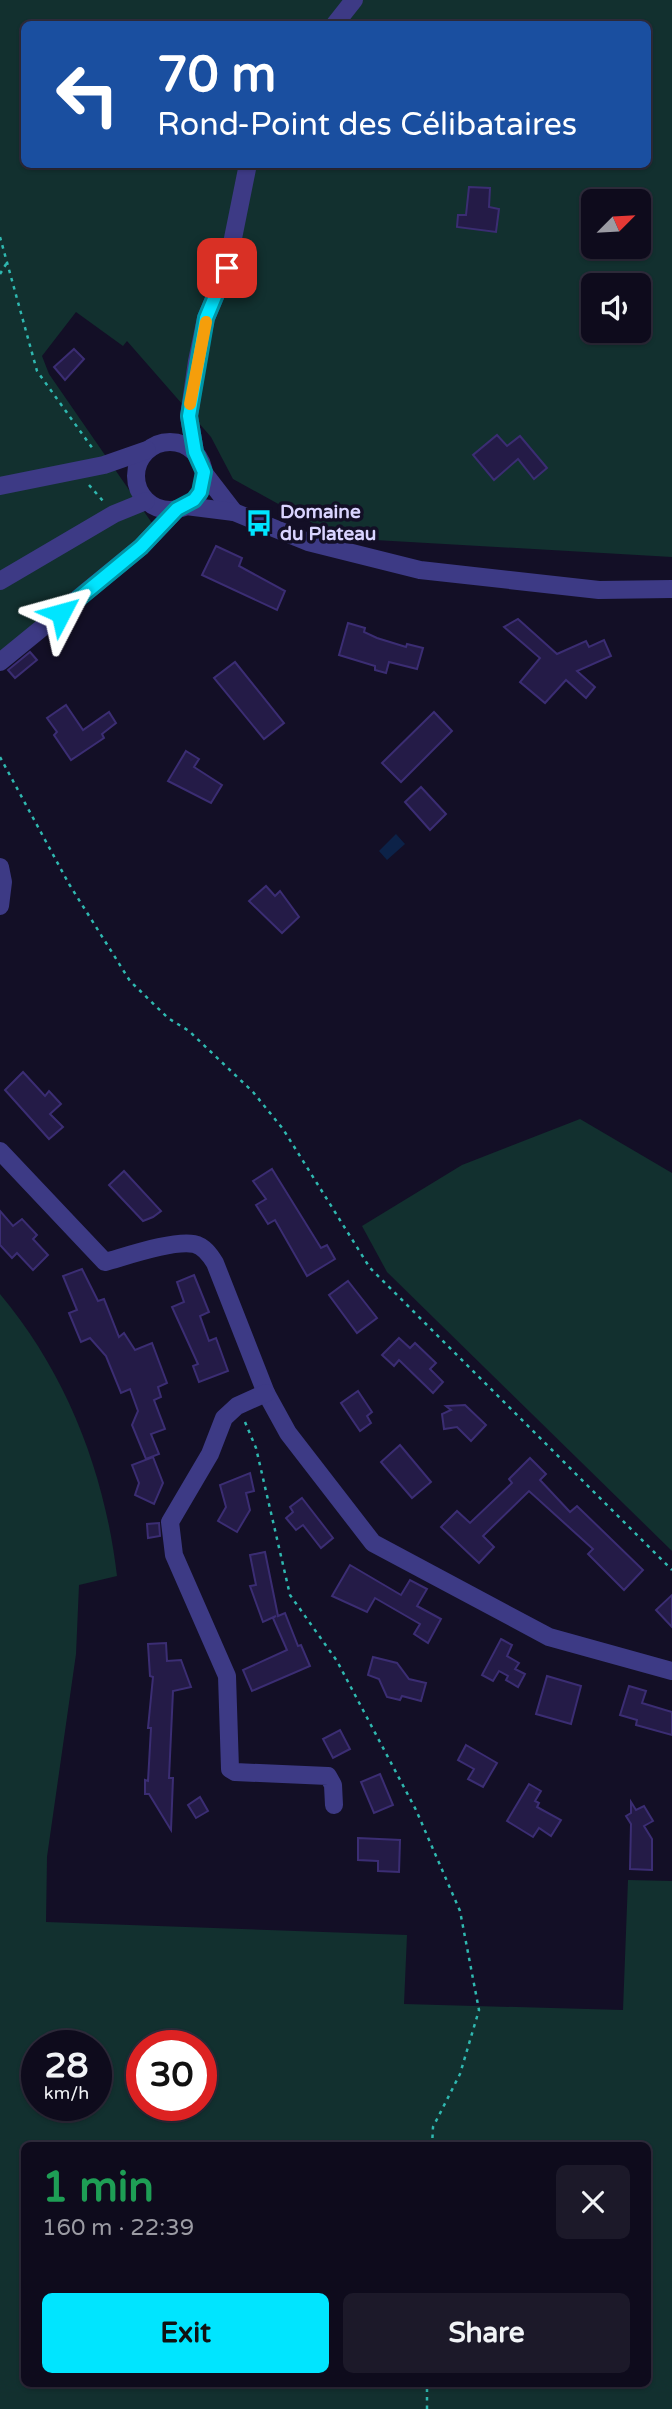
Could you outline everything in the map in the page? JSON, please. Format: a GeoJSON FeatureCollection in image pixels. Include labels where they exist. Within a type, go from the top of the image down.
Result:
{"type":"FeatureCollection","features":[{"type":"Feature","properties":{"kind":"street"},"geometry":{"type":"LineString","coordinates":[[337,21],[354,0]]}},
{"type":"Feature","properties":{"kind":"street"},"geometry":{"type":"LineString","coordinates":[[234,512],[204,472],[195,452],[189,416],[206,318],[227,268],[247,168]]}},
{"type":"Feature","properties":{"kind":"street"},"geometry":{"type":"LineString","coordinates":[[174,442],[189,416]]}},
{"type":"Feature","properties":{"kind":"street"},"geometry":{"type":"LineString","coordinates":[[0,486],[104,465],[165,442],[174,442],[195,452]]}},
{"type":"Feature","properties":{"kind":"street"},"geometry":{"type":"LineString","coordinates":[[147,450],[141,457],[143,492],[154,535]]}},
{"type":"Feature","properties":{"kind":"street"},"geometry":{"type":"LineString","coordinates":[[104,465],[143,492],[181,508],[234,512],[308,542],[420,570],[599,590],[672,589]]}},
{"type":"Feature","properties":{"kind":"street"},"geometry":{"type":"LineString","coordinates":[[0,662],[154,535],[200,492],[204,472]]}},
{"type":"Feature","properties":{"kind":"street"},"geometry":{"type":"LineString","coordinates":[[0,581],[114,514],[143,492]]}},
{"type":"Feature","properties":{"kind":"street"},"geometry":{"type":"LineString","coordinates":[[0,867],[3,882],[0,906]]}},
{"type":"Feature","properties":{"kind":"street"},"geometry":{"type":"LineString","coordinates":[[0,1152],[105,1262],[174,1246],[195,1244],[207,1252],[215,1263],[266,1393],[288,1433],[373,1543],[549,1637],[672,1671]]}},
{"type":"Feature","properties":{"kind":"street"},"geometry":{"type":"LineString","coordinates":[[266,1393],[237,1406],[224,1418],[209,1454],[170,1522],[174,1555],[227,1676],[230,1769],[235,1772],[328,1776],[333,1785],[334,1805]]}},
{"type":"Feature","properties":{"kind":"path"},"geometry":{"type":"LineString","coordinates":[[0,237],[37,370],[104,465]]}},
{"type":"Feature","properties":{"kind":"path"},"geometry":{"type":"LineString","coordinates":[[0,274],[8,261]]}},
{"type":"Feature","properties":{"kind":"path"},"geometry":{"type":"LineString","coordinates":[[84,469],[85,479],[114,514]]}},
{"type":"Feature","properties":{"kind":"path"},"geometry":{"type":"LineString","coordinates":[[0,757],[69,884],[130,981],[168,1018],[189,1031],[253,1092],[283,1129],[370,1268],[672,1570]]}},
{"type":"Feature","properties":{"kind":"path"},"geometry":{"type":"LineString","coordinates":[[237,1406],[256,1448],[290,1595],[337,1661],[416,1810],[460,1910],[479,2010],[460,2074],[433,2127],[432,2142]]}},
{"type":"Feature","properties":{"kind":"path"},"geometry":{"type":"LineString","coordinates":[[427,2387],[427,2409]]}},
{"type":"Feature","properties":{"kind":"green space"},"geometry":{"type":"Polygon","coordinates":[[[0,0],[672,0],[672,557],[340,538],[233,479],[211,437],[127,341],[123,346],[76,312],[42,356],[49,374],[154,526],[0,663],[0,0]]]}},
{"type":"Feature","properties":{"kind":"green space"},"geometry":{"type":"Polygon","coordinates":[[[580,1119],[672,1173],[672,1551],[387,1272],[362,1226],[462,1165],[580,1119]]]}},
{"type":"Feature","properties":{"kind":"green space"},"geometry":{"type":"Polygon","coordinates":[[[0,1294],[45,1357],[79,1426],[103,1500],[117,1576],[79,1585],[76,1654],[47,1857],[46,1922],[407,1935],[404,2004],[623,2010],[628,1880],[672,1881],[672,2409],[0,2409],[0,1294]]]}},
{"type":"Feature","properties":{"kind":"water"},"geometry":{"type":"Polygon","coordinates":[[[396,834],[405,844],[387,860],[379,851],[396,834]]]}},
{"type":"Feature","properties":{"kind":"building"},"geometry":{"type":"Polygon","coordinates":[[[469,187],[490,188],[489,207],[499,209],[496,232],[457,227],[458,215],[466,215],[469,187]]]}},
{"type":"Feature","properties":{"kind":"building"},"geometry":{"type":"Polygon","coordinates":[[[74,349],[84,359],[65,380],[54,367],[74,349]]]}},
{"type":"Feature","properties":{"kind":"building"},"geometry":{"type":"Polygon","coordinates":[[[497,435],[507,446],[520,436],[547,468],[534,479],[518,459],[494,480],[473,455],[497,435]]]}},
{"type":"Feature","properties":{"kind":"building"},"geometry":{"type":"Polygon","coordinates":[[[216,546],[242,558],[239,566],[285,591],[277,610],[202,575],[216,546]]]}},
{"type":"Feature","properties":{"kind":"building"},"geometry":{"type":"Polygon","coordinates":[[[518,619],[557,654],[586,641],[589,647],[604,640],[611,656],[577,671],[595,687],[586,698],[566,680],[545,703],[520,682],[540,658],[504,627],[518,619]]]}},
{"type":"Feature","properties":{"kind":"building"},"geometry":{"type":"Polygon","coordinates":[[[348,623],[365,628],[364,632],[377,638],[406,647],[407,644],[423,648],[417,669],[389,662],[386,673],[375,670],[375,666],[339,655],[348,623]]]}},
{"type":"Feature","properties":{"kind":"building"},"geometry":{"type":"Polygon","coordinates":[[[30,652],[37,660],[15,678],[8,670],[30,652]]]}},
{"type":"Feature","properties":{"kind":"building"},"geometry":{"type":"Polygon","coordinates":[[[235,662],[284,723],[264,739],[214,678],[235,662]]]}},
{"type":"Feature","properties":{"kind":"building"},"geometry":{"type":"Polygon","coordinates":[[[66,705],[83,730],[109,712],[116,723],[102,734],[104,738],[71,760],[54,735],[57,732],[47,718],[66,705]]]}},
{"type":"Feature","properties":{"kind":"building"},"geometry":{"type":"Polygon","coordinates":[[[434,712],[452,731],[401,782],[382,763],[434,712]]]}},
{"type":"Feature","properties":{"kind":"building"},"geometry":{"type":"Polygon","coordinates":[[[186,751],[199,759],[194,767],[222,785],[211,803],[168,781],[186,751]]]}},
{"type":"Feature","properties":{"kind":"building"},"geometry":{"type":"Polygon","coordinates":[[[421,787],[446,814],[430,830],[405,802],[421,787]]]}},
{"type":"Feature","properties":{"kind":"building"},"geometry":{"type":"Polygon","coordinates":[[[266,886],[275,896],[280,891],[299,917],[282,933],[249,901],[266,886]]]}},
{"type":"Feature","properties":{"kind":"building"},"geometry":{"type":"Polygon","coordinates":[[[23,1072],[45,1096],[49,1091],[61,1104],[50,1114],[63,1127],[49,1139],[5,1090],[23,1072]]]}},
{"type":"Feature","properties":{"kind":"building"},"geometry":{"type":"Polygon","coordinates":[[[272,1169],[321,1248],[327,1245],[335,1259],[307,1276],[275,1220],[268,1224],[256,1205],[266,1199],[253,1181],[272,1169]]]}},
{"type":"Feature","properties":{"kind":"building"},"geometry":{"type":"Polygon","coordinates":[[[124,1171],[161,1211],[143,1221],[109,1185],[124,1171]]]}},
{"type":"Feature","properties":{"kind":"building"},"geometry":{"type":"Polygon","coordinates":[[[0,1211],[13,1226],[22,1219],[37,1235],[33,1239],[48,1255],[33,1270],[17,1253],[12,1258],[0,1245],[0,1211]]]}},
{"type":"Feature","properties":{"kind":"building"},"geometry":{"type":"Polygon","coordinates":[[[82,1269],[98,1301],[104,1299],[119,1337],[124,1333],[135,1350],[152,1343],[167,1383],[158,1387],[161,1397],[154,1400],[165,1429],[151,1434],[159,1454],[146,1459],[132,1425],[138,1411],[130,1389],[121,1393],[106,1356],[90,1338],[81,1342],[69,1313],[77,1310],[63,1276],[82,1269]]]}},
{"type":"Feature","properties":{"kind":"building"},"geometry":{"type":"Polygon","coordinates":[[[194,1275],[209,1312],[200,1316],[209,1341],[216,1338],[228,1371],[199,1382],[193,1366],[198,1364],[172,1307],[184,1302],[177,1282],[194,1275]]]}},
{"type":"Feature","properties":{"kind":"building"},"geometry":{"type":"Polygon","coordinates":[[[348,1281],[377,1318],[357,1333],[329,1295],[348,1281]]]}},
{"type":"Feature","properties":{"kind":"building"},"geometry":{"type":"Polygon","coordinates":[[[399,1338],[410,1348],[415,1343],[436,1363],[430,1369],[443,1382],[433,1393],[399,1360],[394,1366],[382,1355],[399,1338]]]}},
{"type":"Feature","properties":{"kind":"building"},"geometry":{"type":"Polygon","coordinates":[[[358,1391],[372,1412],[367,1416],[371,1423],[360,1431],[341,1403],[358,1391]]]}},
{"type":"Feature","properties":{"kind":"building"},"geometry":{"type":"Polygon","coordinates":[[[465,1405],[486,1425],[471,1441],[457,1427],[444,1429],[442,1414],[451,1410],[446,1406],[465,1405]]]}},
{"type":"Feature","properties":{"kind":"building"},"geometry":{"type":"Polygon","coordinates":[[[400,1445],[431,1482],[412,1498],[381,1462],[400,1445]]]}},
{"type":"Feature","properties":{"kind":"building"},"geometry":{"type":"Polygon","coordinates":[[[153,1457],[163,1483],[154,1504],[135,1495],[139,1483],[132,1465],[153,1457]]]}},
{"type":"Feature","properties":{"kind":"building"},"geometry":{"type":"Polygon","coordinates":[[[530,1458],[546,1474],[540,1480],[570,1512],[577,1506],[643,1570],[624,1590],[588,1554],[593,1549],[529,1491],[483,1536],[494,1547],[479,1563],[441,1527],[457,1511],[470,1523],[512,1483],[509,1479],[530,1458]]]}},
{"type":"Feature","properties":{"kind":"building"},"geometry":{"type":"Polygon","coordinates":[[[250,1473],[254,1491],[246,1493],[250,1510],[237,1532],[218,1521],[226,1507],[220,1485],[250,1473]]]}},
{"type":"Feature","properties":{"kind":"building"},"geometry":{"type":"Polygon","coordinates":[[[302,1498],[333,1538],[321,1548],[303,1525],[296,1530],[286,1518],[293,1512],[290,1507],[302,1498]]]}},
{"type":"Feature","properties":{"kind":"building"},"geometry":{"type":"Polygon","coordinates":[[[159,1523],[160,1536],[148,1538],[147,1524],[159,1523]]]}},
{"type":"Feature","properties":{"kind":"building"},"geometry":{"type":"Polygon","coordinates":[[[265,1552],[278,1616],[285,1613],[298,1646],[301,1645],[310,1666],[252,1691],[243,1670],[287,1650],[273,1618],[276,1616],[263,1622],[250,1586],[256,1585],[250,1555],[265,1552]]]}},
{"type":"Feature","properties":{"kind":"building"},"geometry":{"type":"Polygon","coordinates":[[[350,1565],[401,1595],[410,1580],[427,1589],[417,1606],[441,1619],[428,1643],[414,1634],[420,1624],[375,1598],[367,1612],[332,1596],[350,1565]]]}},
{"type":"Feature","properties":{"kind":"building"},"geometry":{"type":"Polygon","coordinates":[[[672,1595],[672,1627],[656,1610],[672,1595]]]}},
{"type":"Feature","properties":{"kind":"building"},"geometry":{"type":"Polygon","coordinates":[[[501,1639],[512,1645],[507,1656],[519,1663],[515,1669],[525,1674],[518,1687],[506,1680],[508,1676],[499,1671],[493,1681],[482,1675],[501,1639]]]}},
{"type":"Feature","properties":{"kind":"building"},"geometry":{"type":"Polygon","coordinates":[[[166,1643],[167,1661],[181,1660],[191,1687],[173,1691],[169,1778],[173,1778],[171,1830],[149,1794],[145,1794],[145,1780],[148,1781],[151,1728],[148,1728],[153,1677],[150,1676],[148,1644],[166,1643]]]}},
{"type":"Feature","properties":{"kind":"building"},"geometry":{"type":"Polygon","coordinates":[[[373,1657],[397,1663],[409,1679],[426,1683],[421,1701],[402,1696],[400,1700],[387,1697],[379,1679],[368,1675],[373,1657]]]}},
{"type":"Feature","properties":{"kind":"building"},"geometry":{"type":"Polygon","coordinates":[[[547,1676],[581,1686],[571,1724],[536,1714],[547,1676]]]}},
{"type":"Feature","properties":{"kind":"building"},"geometry":{"type":"Polygon","coordinates":[[[629,1686],[646,1691],[642,1703],[672,1712],[672,1735],[636,1725],[637,1720],[620,1715],[629,1686]]]}},
{"type":"Feature","properties":{"kind":"building"},"geometry":{"type":"Polygon","coordinates":[[[340,1730],[350,1749],[333,1758],[323,1739],[340,1730]]]}},
{"type":"Feature","properties":{"kind":"building"},"geometry":{"type":"Polygon","coordinates":[[[466,1745],[497,1763],[483,1787],[468,1779],[474,1769],[458,1760],[466,1745]]]}},
{"type":"Feature","properties":{"kind":"building"},"geometry":{"type":"Polygon","coordinates":[[[380,1774],[393,1805],[374,1813],[361,1782],[380,1774]]]}},
{"type":"Feature","properties":{"kind":"building"},"geometry":{"type":"Polygon","coordinates":[[[529,1784],[541,1791],[535,1801],[539,1803],[537,1807],[561,1820],[551,1836],[539,1828],[533,1837],[507,1821],[529,1784]]]}},
{"type":"Feature","properties":{"kind":"building"},"geometry":{"type":"Polygon","coordinates":[[[200,1797],[208,1811],[196,1818],[188,1805],[200,1797]]]}},
{"type":"Feature","properties":{"kind":"building"},"geometry":{"type":"Polygon","coordinates":[[[631,1802],[636,1810],[644,1806],[653,1821],[644,1826],[652,1839],[652,1870],[630,1869],[631,1824],[626,1816],[631,1813],[631,1802]]]}},
{"type":"Feature","properties":{"kind":"building"},"geometry":{"type":"Polygon","coordinates":[[[358,1838],[400,1840],[399,1872],[378,1871],[378,1861],[358,1860],[358,1838]]]}},
{"type":"Feature","properties":{"kind":"slow traffic"},"geometry":{"type":"LineString","coordinates":[[190,404],[206,322]]}},
{"type":"Feature","properties":{"kind":"place","name":"Domaine du Plateau"},"geometry":{"type":"Point","coordinates":[259,523]}},
{"type":"Feature","properties":{"kind":"route"},"geometry":{"type":"LineString","coordinates":[[61,613],[141,547],[177,509],[186,506],[200,492],[204,483],[204,472],[195,452],[189,416],[206,318],[227,268]]}}]}
